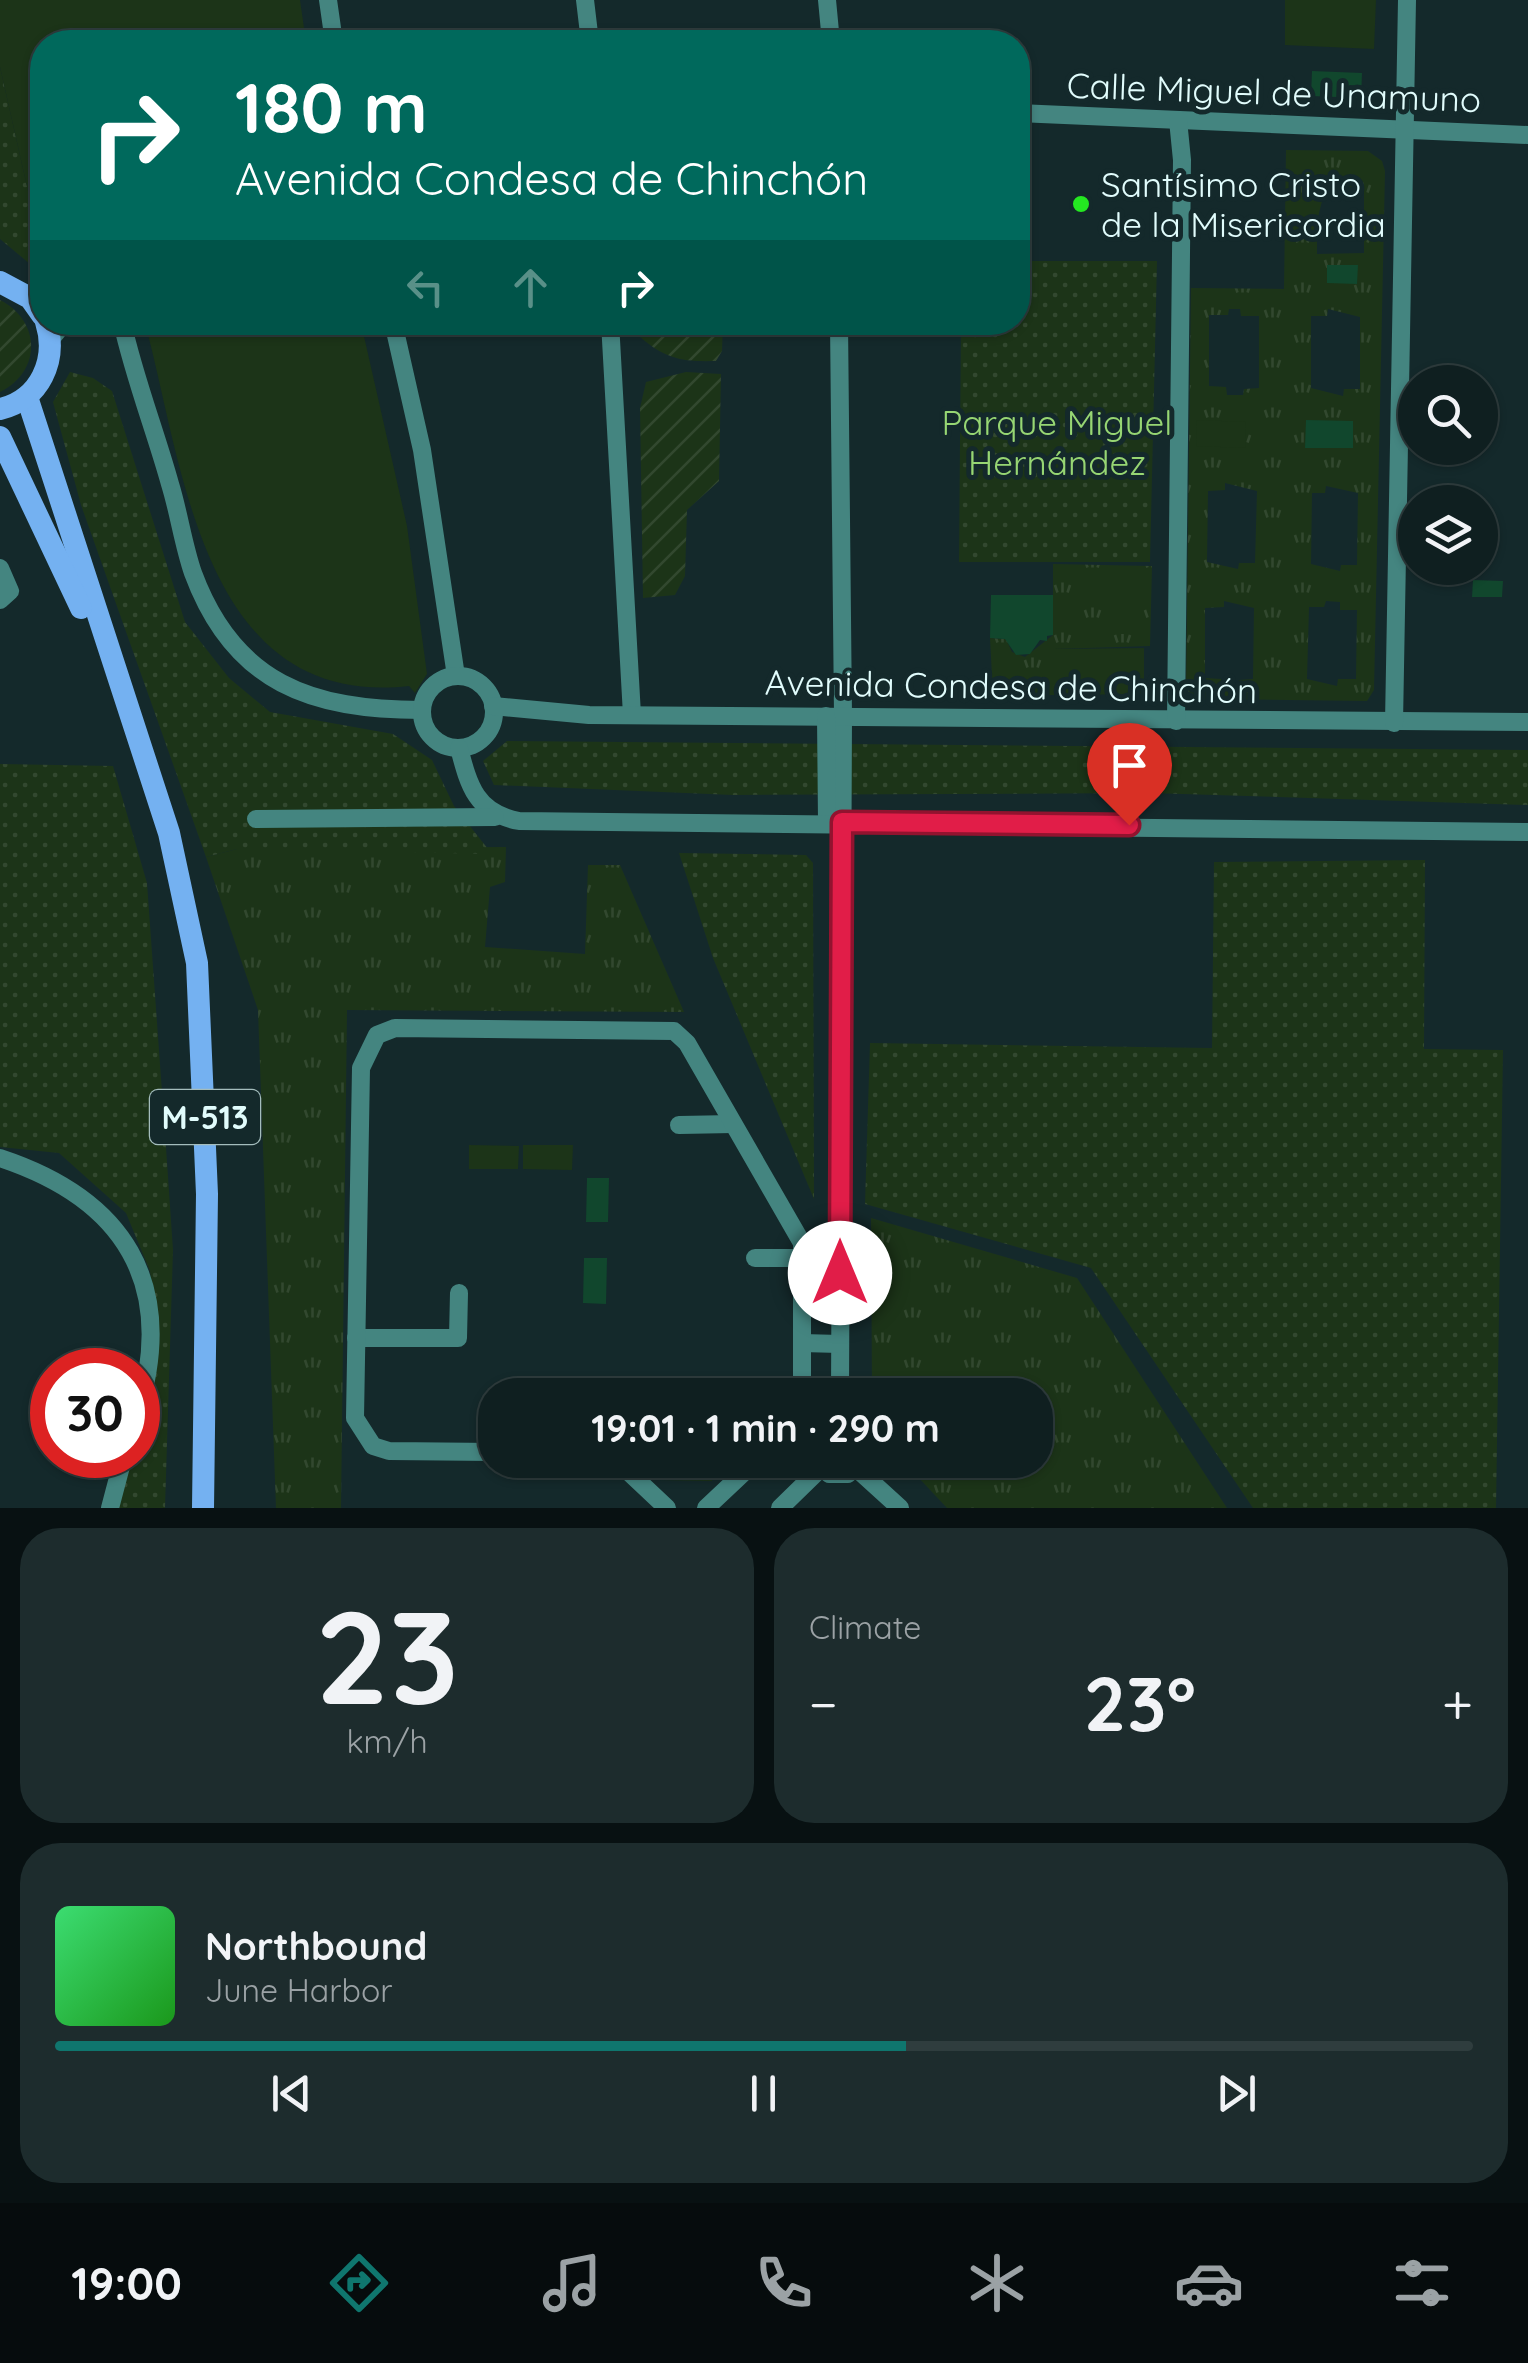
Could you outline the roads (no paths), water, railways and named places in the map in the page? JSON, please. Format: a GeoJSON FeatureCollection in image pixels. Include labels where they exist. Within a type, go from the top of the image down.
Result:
{"type":"FeatureCollection","features":[{"type":"Feature","properties":{"kind":"main road"},"geometry":{"type":"LineString","coordinates":[[0,282],[30,298]]}},
{"type":"Feature","properties":{"kind":"main road"},"geometry":{"type":"LineString","coordinates":[[0,410],[26,397],[45,372],[53,335]]}},
{"type":"Feature","properties":{"kind":"main road","name":"M-513"},"geometry":{"type":"LineString","coordinates":[[26,397],[169,833],[198,962],[206,1194],[203,1508]]}},
{"type":"Feature","properties":{"kind":"main road","name":"M-513"},"geometry":{"type":"LineString","coordinates":[[0,436],[24,479],[137,735]]}},
{"type":"Feature","properties":{"kind":"street"},"geometry":{"type":"LineString","coordinates":[[328,0],[332,30]]}},
{"type":"Feature","properties":{"kind":"street"},"geometry":{"type":"LineString","coordinates":[[584,0],[588,30]]}},
{"type":"Feature","properties":{"kind":"street"},"geometry":{"type":"LineString","coordinates":[[827,0],[830,30]]}},
{"type":"Feature","properties":{"kind":"street"},"geometry":{"type":"LineString","coordinates":[[1394,724],[1407,0]]}},
{"type":"Feature","properties":{"kind":"street","name":"Calle Miguel de Unamuno"},"geometry":{"type":"LineString","coordinates":[[1030,114],[1528,135]]}},
{"type":"Feature","properties":{"kind":"street"},"geometry":{"type":"LineString","coordinates":[[1176,721],[1182,160],[1178,120]]}},
{"type":"Feature","properties":{"kind":"street"},"geometry":{"type":"LineString","coordinates":[[125,335],[192,571],[212,616],[238,650],[284,688],[313,700],[342,707],[422,710]]}},
{"type":"Feature","properties":{"kind":"street"},"geometry":{"type":"LineString","coordinates":[[396,335],[422,450],[456,676]]}},
{"type":"Feature","properties":{"kind":"street"},"geometry":{"type":"LineString","coordinates":[[611,335],[632,716]]}},
{"type":"Feature","properties":{"kind":"street"},"geometry":{"type":"LineString","coordinates":[[838,335],[835,822],[840,1378]]}},
{"type":"Feature","properties":{"kind":"street"},"geometry":{"type":"LineString","coordinates":[[0,568],[10,590],[0,600]]}},
{"type":"Feature","properties":{"kind":"street"},"geometry":{"type":"LineString","coordinates":[[456,676],[484,687],[493,706],[486,734],[459,748],[437,741],[429,732],[422,710],[436,683],[456,676]]}},
{"type":"Feature","properties":{"kind":"street","name":"Avenida Condesa de Chinchón"},"geometry":{"type":"LineString","coordinates":[[493,706],[632,716],[1528,722]]}},
{"type":"Feature","properties":{"kind":"street"},"geometry":{"type":"LineString","coordinates":[[459,748],[469,787],[482,807],[496,817]]}},
{"type":"Feature","properties":{"kind":"street"},"geometry":{"type":"LineString","coordinates":[[256,819],[496,817],[519,821],[1528,832]]}},
{"type":"Feature","properties":{"kind":"street"},"geometry":{"type":"LineString","coordinates":[[478,1452],[388,1451],[373,1446],[354,1418],[362,1068],[377,1036],[395,1028],[674,1031],[687,1043],[802,1243],[802,1378]]}},
{"type":"Feature","properties":{"kind":"street"},"geometry":{"type":"LineString","coordinates":[[680,1125],[733,1124]]}},
{"type":"Feature","properties":{"kind":"street"},"geometry":{"type":"LineString","coordinates":[[0,1158],[44,1172],[78,1192],[112,1224],[134,1256],[149,1348]]}},
{"type":"Feature","properties":{"kind":"street"},"geometry":{"type":"LineString","coordinates":[[755,1258],[802,1258]]}},
{"type":"Feature","properties":{"kind":"street"},"geometry":{"type":"LineString","coordinates":[[356,1338],[458,1338],[460,1294]]}},
{"type":"Feature","properties":{"kind":"street"},"geometry":{"type":"LineString","coordinates":[[802,1343],[840,1344]]}},
{"type":"Feature","properties":{"kind":"street"},"geometry":{"type":"LineString","coordinates":[[110,1508],[118,1478]]}},
{"type":"Feature","properties":{"kind":"street"},"geometry":{"type":"LineString","coordinates":[[635,1478],[667,1508]]}},
{"type":"Feature","properties":{"kind":"street"},"geometry":{"type":"LineString","coordinates":[[706,1508],[738,1478]]}},
{"type":"Feature","properties":{"kind":"street"},"geometry":{"type":"LineString","coordinates":[[780,1508],[808,1478]]}},
{"type":"Feature","properties":{"kind":"street"},"geometry":{"type":"LineString","coordinates":[[870,1478],[900,1508]]}},
{"type":"Feature","properties":{"kind":"place","name":"Santísimo Cristo de la Misericordia"},"geometry":{"type":"Point","coordinates":[1081,204]}},
{"type":"Feature","properties":{"kind":"park label","name":"Parque Miguel Hernández"},"geometry":{"type":"Point","coordinates":[1057,442]}}]}
